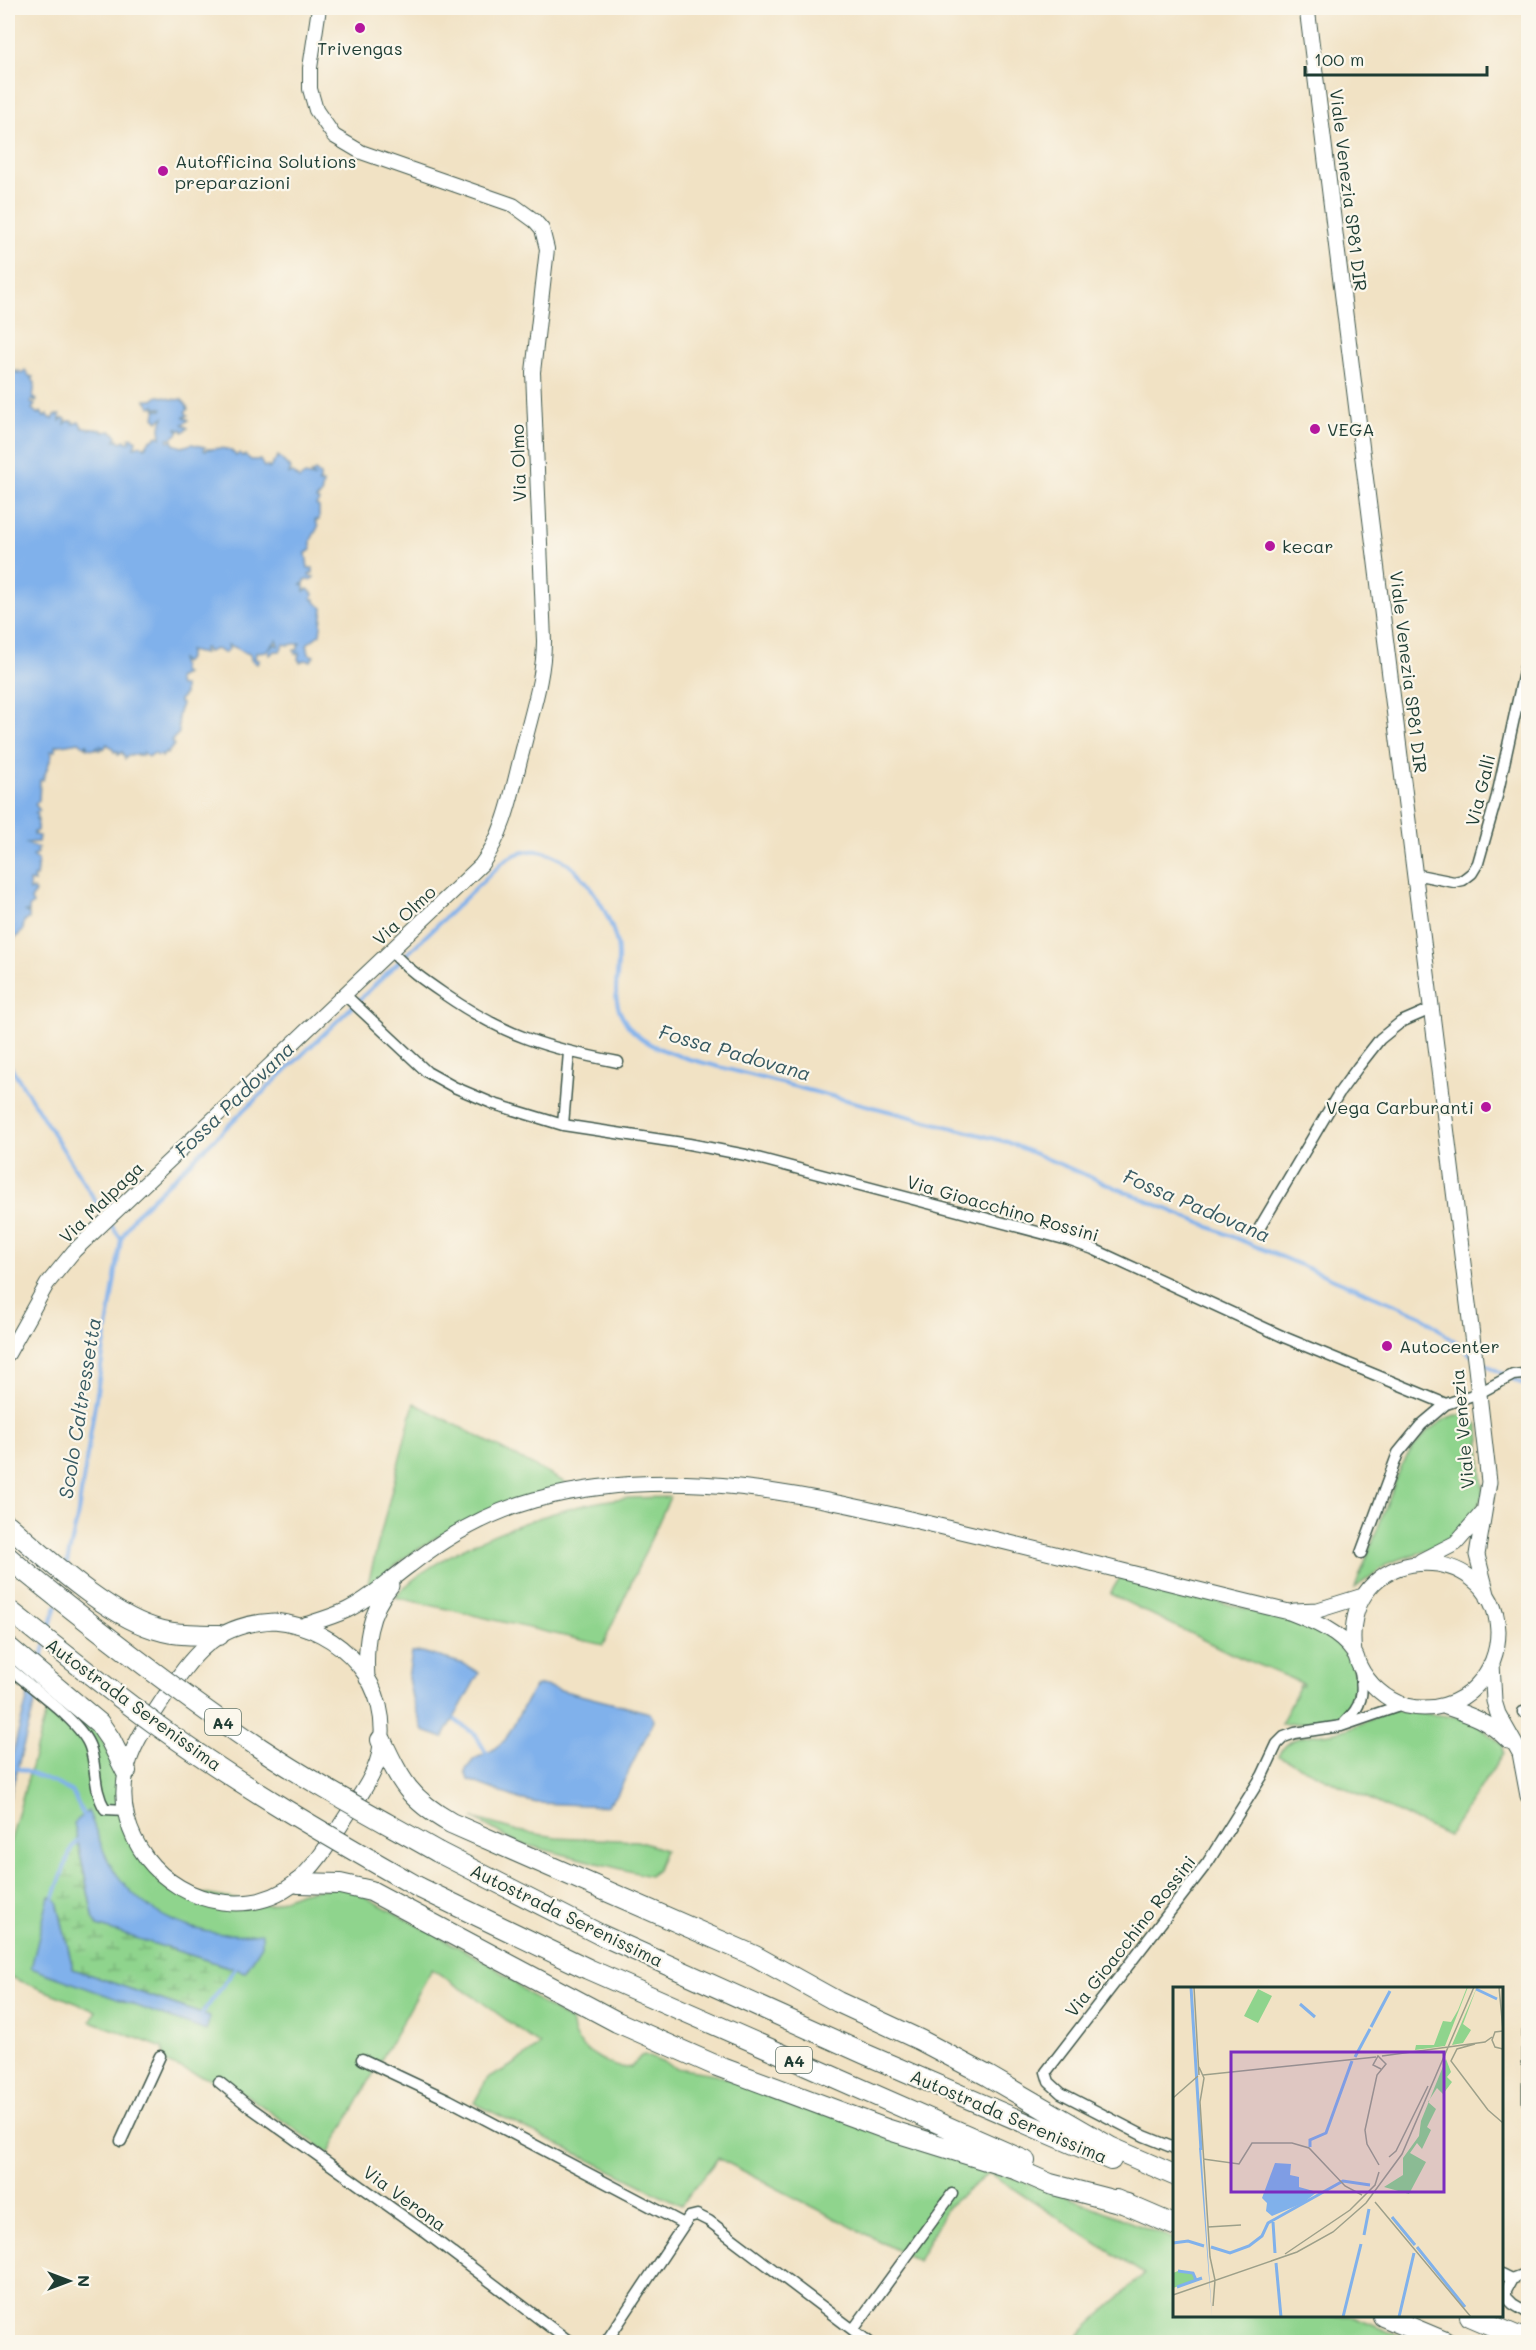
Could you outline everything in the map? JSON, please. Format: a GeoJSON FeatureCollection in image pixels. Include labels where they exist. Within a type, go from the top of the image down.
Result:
{"type":"FeatureCollection","features":[{"type":"Feature","properties":{"kind":"highway"},"geometry":{"type":"LineString","coordinates":[[8,1525],[82,1586],[117,1610],[160,1630],[184,1634],[219,1635]]}},
{"type":"Feature","properties":{"kind":"highway","name":"Autostrada Serenissima"},"geometry":{"type":"LineString","coordinates":[[8,1557],[142,1665],[262,1749],[332,1793],[438,1852],[599,1934],[876,2059],[1173,2188]]}},
{"type":"Feature","properties":{"kind":"highway","name":"Autostrada Serenissima"},"geometry":{"type":"LineString","coordinates":[[9,1610],[156,1724],[244,1784],[315,1830],[418,1887],[588,1970],[1173,2225]]}},
{"type":"Feature","properties":{"kind":"highway"},"geometry":{"type":"LineString","coordinates":[[8,1647],[17,1668],[58,1700],[99,1724],[110,1739],[126,1771]]}},
{"type":"Feature","properties":{"kind":"highway"},"geometry":{"type":"LineString","coordinates":[[381,1740],[397,1775],[410,1793],[421,1804],[444,1819],[755,1956],[838,2002],[920,2040],[988,2076],[1110,2147],[1173,2175]]}},
{"type":"Feature","properties":{"kind":"highway"},"geometry":{"type":"LineString","coordinates":[[298,1882],[340,1884],[371,1892],[617,2022],[717,2066],[886,2129],[1018,2170],[1050,2184],[1127,2204]]}},
{"type":"Feature","properties":{"kind":"highway"},"geometry":{"type":"LineString","coordinates":[[1385,2317],[1445,2343]]}},
{"type":"Feature","properties":{"kind":"highway"},"geometry":{"type":"LineString","coordinates":[[1472,2317],[1528,2341]]}},
{"type":"Feature","properties":{"kind":"highway"},"geometry":{"type":"LineString","coordinates":[[1498,2317],[1528,2330]]}},
{"type":"Feature","properties":{"kind":"main road","name":"Viale Venezia SP81 DIR"},"geometry":{"type":"LineString","coordinates":[[1307,8],[1473,1342]]}},
{"type":"Feature","properties":{"kind":"main road","name":"Viale Venezia"},"geometry":{"type":"LineString","coordinates":[[1473,1342],[1489,1482],[1477,1555],[1488,1598]]}},
{"type":"Feature","properties":{"kind":"main road"},"geometry":{"type":"LineString","coordinates":[[302,1626],[348,1610],[411,1563],[452,1537],[493,1515],[530,1501],[580,1488],[683,1482],[726,1484],[796,1494],[881,1512],[1289,1612],[1328,1629],[1357,1659],[1370,1682],[1385,1696],[1402,1705],[1422,1708],[1443,1706],[1459,1700],[1484,1678],[1497,1649],[1497,1628],[1488,1598],[1475,1582],[1458,1570],[1438,1563],[1402,1566],[1387,1573],[1374,1583],[1364,1596],[1353,1624],[1357,1659]]}},
{"type":"Feature","properties":{"kind":"main road"},"geometry":{"type":"LineString","coordinates":[[1418,1563],[1456,1543],[1483,1512]]}},
{"type":"Feature","properties":{"kind":"main road"},"geometry":{"type":"LineString","coordinates":[[367,1679],[367,1647],[374,1612],[385,1594],[411,1563]]}},
{"type":"Feature","properties":{"kind":"main road"},"geometry":{"type":"LineString","coordinates":[[1289,1612],[1318,1610],[1364,1596]]}},
{"type":"Feature","properties":{"kind":"main road"},"geometry":{"type":"LineString","coordinates":[[274,1621],[302,1626],[328,1637],[340,1646],[351,1655],[367,1679],[379,1708],[381,1740],[379,1755],[365,1786],[322,1855],[298,1882],[271,1897],[240,1903],[195,1895],[168,1881],[146,1859],[131,1832],[126,1810],[124,1787],[126,1771],[144,1729],[184,1668],[200,1650],[219,1635],[245,1624],[274,1621]]}},
{"type":"Feature","properties":{"kind":"main road"},"geometry":{"type":"LineString","coordinates":[[1492,1663],[1494,1701],[1498,1714],[1520,1753],[1528,1796]]}},
{"type":"Feature","properties":{"kind":"main road"},"geometry":{"type":"LineString","coordinates":[[1443,1706],[1469,1714],[1493,1727],[1520,1753]]}},
{"type":"Feature","properties":{"kind":"street","name":"Via Olmo"},"geometry":{"type":"LineString","coordinates":[[319,8],[310,68],[310,89],[316,110],[334,136],[361,152],[513,205],[536,221],[542,229],[547,249],[533,372],[544,641],[541,680],[506,811],[489,854],[348,997]]}},
{"type":"Feature","properties":{"kind":"street","name":"Via Galli"},"geometry":{"type":"LineString","coordinates":[[1414,874],[1454,882],[1463,880],[1472,873],[1478,863],[1497,796],[1528,654]]}},
{"type":"Feature","properties":{"kind":"street"},"geometry":{"type":"LineString","coordinates":[[393,953],[404,965],[439,991],[492,1024],[539,1044],[618,1062]]}},
{"type":"Feature","properties":{"kind":"street","name":"Via Gioacchino Rossini"},"geometry":{"type":"LineString","coordinates":[[348,997],[427,1072],[454,1087],[494,1104],[562,1125],[746,1155],[1068,1240],[1094,1249],[1286,1338],[1446,1404]]}},
{"type":"Feature","properties":{"kind":"street","name":"Via Malpaga"},"geometry":{"type":"LineString","coordinates":[[8,1354],[47,1284],[65,1262],[98,1228],[348,997]]}},
{"type":"Feature","properties":{"kind":"street"},"geometry":{"type":"LineString","coordinates":[[1260,1227],[1339,1093],[1358,1067],[1380,1039],[1401,1022],[1431,1009]]}},
{"type":"Feature","properties":{"kind":"street"},"geometry":{"type":"LineString","coordinates":[[562,1125],[568,1052]]}},
{"type":"Feature","properties":{"kind":"street"},"geometry":{"type":"LineString","coordinates":[[1361,1553],[1398,1453],[1422,1425],[1446,1404],[1479,1393],[1513,1376],[1523,1374],[1528,1377]]}},
{"type":"Feature","properties":{"kind":"street"},"geometry":{"type":"LineString","coordinates":[[1341,1726],[1355,1713],[1361,1700],[1363,1687],[1357,1659]]}},
{"type":"Feature","properties":{"kind":"street"},"geometry":{"type":"LineString","coordinates":[[58,1700],[85,1734],[95,1765],[99,1801],[105,1809],[126,1810]]}},
{"type":"Feature","properties":{"kind":"street","name":"Via Gioacchino Rossini"},"geometry":{"type":"LineString","coordinates":[[1173,2148],[1144,2136],[1061,2093],[1049,2082],[1046,2072],[1208,1862],[1262,1776],[1277,1744],[1284,1737],[1295,1733],[1341,1726],[1402,1705]]}},
{"type":"Feature","properties":{"kind":"street"},"geometry":{"type":"LineString","coordinates":[[1528,2032],[1528,2104]]}},
{"type":"Feature","properties":{"kind":"street"},"geometry":{"type":"LineString","coordinates":[[122,2141],[160,2056]]}},
{"type":"Feature","properties":{"kind":"street"},"geometry":{"type":"LineString","coordinates":[[362,2059],[459,2106],[684,2224]]}},
{"type":"Feature","properties":{"kind":"street","name":"Via Verona"},"geometry":{"type":"LineString","coordinates":[[219,2082],[251,2108],[421,2229],[570,2343]]}},
{"type":"Feature","properties":{"kind":"street"},"geometry":{"type":"LineString","coordinates":[[848,2343],[854,2331],[952,2194]]}},
{"type":"Feature","properties":{"kind":"street"},"geometry":{"type":"LineString","coordinates":[[606,2343],[684,2224],[689,2217],[697,2215],[709,2221],[869,2343]]}},
{"type":"Feature","properties":{"kind":"street"},"geometry":{"type":"LineString","coordinates":[[1528,2273],[1507,2277],[1506,2290],[1506,2297],[1528,2313]]}},
{"type":"Feature","properties":{"kind":"green space"},"geometry":{"type":"Polygon","coordinates":[[[414,1403],[570,1485],[437,1537],[367,1587],[414,1403]]]}},
{"type":"Feature","properties":{"kind":"green space"},"geometry":{"type":"Polygon","coordinates":[[[1456,1415],[1469,1416],[1479,1426],[1483,1495],[1470,1523],[1461,1535],[1437,1547],[1389,1563],[1355,1588],[1401,1467],[1417,1443],[1430,1429],[1456,1415]]]}},
{"type":"Feature","properties":{"kind":"green space"},"geometry":{"type":"Polygon","coordinates":[[[670,1497],[603,1645],[395,1597],[414,1579],[438,1563],[495,1534],[526,1522],[557,1512],[610,1500],[670,1497]]]}},
{"type":"Feature","properties":{"kind":"green space"},"geometry":{"type":"Polygon","coordinates":[[[1120,1577],[1315,1626],[1338,1643],[1351,1663],[1359,1691],[1353,1709],[1340,1719],[1281,1724],[1300,1685],[1304,1684],[1232,1654],[1110,1594],[1120,1577]]]}},
{"type":"Feature","properties":{"kind":"green space"},"geometry":{"type":"Polygon","coordinates":[[[54,1684],[89,1716],[118,1770],[124,1819],[173,1889],[269,1905],[302,1892],[345,1886],[490,1964],[542,2004],[571,2021],[578,2041],[591,2053],[608,2063],[625,2068],[631,2067],[641,2056],[645,2055],[676,2068],[715,2074],[1068,2197],[1173,2239],[1173,2317],[1353,2317],[1413,2342],[1090,2342],[1078,2335],[1144,2274],[989,2173],[947,2207],[918,2261],[718,2158],[681,2205],[474,2103],[487,2079],[516,2063],[540,2045],[432,1969],[329,2153],[239,2090],[166,2063],[163,2048],[91,2021],[96,2011],[8,1976],[8,1850],[54,1684]]]}},
{"type":"Feature","properties":{"kind":"green space"},"geometry":{"type":"Polygon","coordinates":[[[1391,1710],[1468,1718],[1502,1744],[1503,1754],[1448,1836],[1278,1756],[1284,1747],[1298,1738],[1344,1730],[1391,1710]]]}},
{"type":"Feature","properties":{"kind":"green space"},"geometry":{"type":"Polygon","coordinates":[[[473,1818],[518,1831],[556,1837],[637,1841],[665,1850],[657,1870],[649,1876],[518,1843],[473,1818]]]}},
{"type":"Feature","properties":{"kind":"green space"},"geometry":{"type":"Polygon","coordinates":[[[77,1841],[97,1926],[235,1969],[202,2014],[73,1969],[57,1901],[54,1899],[71,1849],[77,1841]]]}},
{"type":"Feature","properties":{"kind":"water"},"geometry":{"type":"Polygon","coordinates":[[[8,370],[11,370],[12,375],[16,371],[22,374],[25,370],[29,376],[33,377],[35,383],[33,397],[37,400],[35,402],[32,399],[31,403],[35,405],[32,409],[38,414],[41,412],[44,417],[47,414],[53,419],[54,415],[60,415],[60,421],[63,418],[66,419],[65,424],[73,421],[73,424],[79,422],[83,428],[103,432],[112,431],[117,436],[115,440],[118,439],[120,442],[125,440],[131,442],[129,438],[132,437],[136,441],[134,447],[142,445],[145,448],[150,440],[158,436],[161,438],[160,427],[164,417],[158,421],[154,417],[156,410],[162,410],[162,408],[155,408],[155,405],[151,407],[145,400],[153,400],[161,396],[175,400],[181,399],[188,409],[185,412],[188,415],[184,417],[189,420],[183,424],[188,428],[183,432],[177,427],[178,433],[168,438],[168,442],[173,440],[173,444],[182,447],[192,444],[205,447],[206,451],[218,448],[230,450],[236,456],[240,453],[251,460],[260,460],[264,467],[267,466],[269,469],[278,456],[291,469],[289,474],[293,473],[299,479],[305,475],[314,477],[311,474],[315,471],[320,475],[318,483],[323,483],[321,495],[316,499],[319,501],[316,505],[319,507],[319,520],[315,520],[318,527],[311,540],[311,550],[306,553],[308,568],[313,568],[313,573],[309,576],[314,577],[300,584],[304,586],[304,591],[308,589],[313,594],[312,599],[315,599],[315,602],[323,608],[320,634],[307,644],[309,654],[314,656],[311,661],[300,662],[299,653],[295,654],[294,650],[298,650],[298,645],[301,643],[284,644],[280,651],[274,651],[270,655],[268,650],[275,644],[278,646],[277,640],[266,651],[256,652],[255,659],[259,660],[257,664],[251,660],[250,654],[228,645],[229,649],[224,653],[216,649],[208,652],[205,648],[203,649],[204,654],[189,651],[188,659],[184,663],[181,660],[182,671],[185,674],[177,678],[179,686],[184,686],[184,695],[179,700],[182,704],[178,715],[179,733],[172,740],[174,745],[162,757],[155,753],[148,757],[143,752],[142,755],[129,755],[125,759],[122,752],[118,755],[118,751],[114,752],[107,744],[104,749],[101,746],[101,750],[98,750],[98,746],[95,749],[87,748],[87,743],[85,747],[79,742],[55,746],[55,751],[50,751],[52,755],[43,780],[40,780],[39,800],[35,804],[40,811],[35,813],[38,819],[37,831],[34,835],[39,836],[38,842],[25,843],[39,848],[38,853],[33,856],[38,860],[36,877],[33,877],[34,882],[29,881],[30,891],[33,889],[35,892],[31,900],[33,904],[29,912],[26,912],[29,914],[29,919],[24,921],[23,931],[14,939],[8,940],[8,370]]]}},
{"type":"Feature","properties":{"kind":"water"},"geometry":{"type":"Polygon","coordinates":[[[422,1652],[464,1664],[479,1673],[443,1738],[423,1731],[412,1698],[408,1678],[412,1653],[422,1652]]]}},
{"type":"Feature","properties":{"kind":"water"},"geometry":{"type":"Polygon","coordinates":[[[541,1685],[650,1713],[654,1720],[617,1795],[606,1806],[537,1803],[519,1799],[468,1780],[465,1771],[474,1759],[491,1751],[505,1740],[532,1691],[541,1685]]]}},
{"type":"Feature","properties":{"kind":"water"},"geometry":{"type":"Polygon","coordinates":[[[29,1692],[36,1699],[8,1803],[8,1770],[29,1692]]]}},
{"type":"Feature","properties":{"kind":"water"},"geometry":{"type":"Polygon","coordinates":[[[88,1811],[109,1862],[122,1881],[138,1898],[155,1911],[195,1929],[239,1935],[262,1933],[262,1945],[245,1972],[97,1926],[74,1823],[88,1811]]]}},
{"type":"Feature","properties":{"kind":"water"},"geometry":{"type":"Polygon","coordinates":[[[49,1896],[57,1901],[73,1969],[210,2017],[206,2031],[31,1968],[49,1896]]]}},
{"type":"Feature","properties":{"kind":"waterway","name":"Fossa Padovana"},"geometry":{"type":"LineString","coordinates":[[121,1239],[134,1216],[504,861],[524,852],[543,852],[561,859],[577,872],[603,907],[617,944],[616,998],[618,1007],[634,1033],[651,1044],[689,1059],[1007,1142],[1422,1316],[1471,1355]]}},
{"type":"Feature","properties":{"kind":"waterway","name":"Scolo Caltressetta"},"geometry":{"type":"LineString","coordinates":[[8,1062],[105,1216]]}},
{"type":"Feature","properties":{"kind":"waterway","name":"Scolo Caltressetta"},"geometry":{"type":"LineString","coordinates":[[66,1567],[77,1519],[121,1239],[109,1222]]}},
{"type":"Feature","properties":{"kind":"waterway","name":"Fossa Padovana"},"geometry":{"type":"LineString","coordinates":[[1479,1361],[1528,1387]]}},
{"type":"Feature","properties":{"kind":"waterway","name":"Scolo Caltressetta"},"geometry":{"type":"LineString","coordinates":[[48,1633],[56,1606]]}},
{"type":"Feature","properties":{"kind":"waterway","name":"Scolo Caltressetta"},"geometry":{"type":"LineString","coordinates":[[40,1665],[45,1646]]}},
{"type":"Feature","properties":{"kind":"waterway"},"geometry":{"type":"LineString","coordinates":[[455,1720],[476,1735],[486,1753]]}},
{"type":"Feature","properties":{"kind":"waterway"},"geometry":{"type":"LineString","coordinates":[[17,1768],[72,1792],[83,1814]]}},
{"type":"Feature","properties":{"kind":"waterway"},"geometry":{"type":"LineString","coordinates":[[53,1899],[71,1849],[77,1841]]}},
{"type":"Feature","properties":{"kind":"waterway"},"geometry":{"type":"LineString","coordinates":[[202,2014],[235,1969]]}},
{"type":"Feature","properties":{"kind":"place","name":"Trivengas"},"geometry":{"type":"Point","coordinates":[360,28]}},
{"type":"Feature","properties":{"kind":"place","name":"Autofficina Solutions preparazioni"},"geometry":{"type":"Point","coordinates":[163,171]}},
{"type":"Feature","properties":{"kind":"place","name":"VEGA"},"geometry":{"type":"Point","coordinates":[1315,429]}},
{"type":"Feature","properties":{"kind":"place","name":"kecar"},"geometry":{"type":"Point","coordinates":[1270,546]}},
{"type":"Feature","properties":{"kind":"place","name":"Vega Carburanti"},"geometry":{"type":"Point","coordinates":[1486,1107]}},
{"type":"Feature","properties":{"kind":"place","name":"Autocenter"},"geometry":{"type":"Point","coordinates":[1387,1346]}}]}
